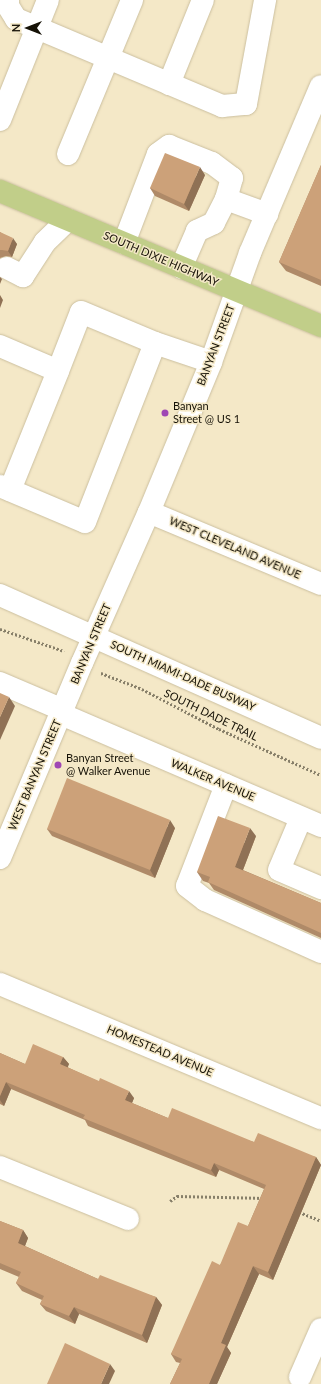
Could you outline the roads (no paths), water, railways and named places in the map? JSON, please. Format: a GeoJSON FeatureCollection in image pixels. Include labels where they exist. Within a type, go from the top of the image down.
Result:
{"type":"FeatureCollection","features":[{"type":"Feature","properties":{"kind":"highway","name":"SOUTH DIXIE HIGHWAY"},"geometry":{"type":"LineString","coordinates":[[0,191],[321,326]]}},
{"type":"Feature","properties":{"kind":"street"},"geometry":{"type":"LineString","coordinates":[[8,0],[8,6],[16,19],[36,29],[222,106],[246,104],[265,0]]}},
{"type":"Feature","properties":{"kind":"street"},"geometry":{"type":"LineString","coordinates":[[2,108],[48,0]]}},
{"type":"Feature","properties":{"kind":"street"},"geometry":{"type":"LineString","coordinates":[[68,154],[132,0]]}},
{"type":"Feature","properties":{"kind":"street"},"geometry":{"type":"LineString","coordinates":[[168,84],[203,0]]}},
{"type":"Feature","properties":{"kind":"street","name":"BANYAN STREET"},"geometry":{"type":"LineString","coordinates":[[62,712],[149,512],[210,362],[250,253],[267,214],[313,128],[321,86]]}},
{"type":"Feature","properties":{"kind":"street"},"geometry":{"type":"LineString","coordinates":[[124,243],[158,154],[168,146],[212,163],[232,178],[226,199],[214,224],[197,231],[181,268]]}},
{"type":"Feature","properties":{"kind":"street"},"geometry":{"type":"LineString","coordinates":[[226,199],[267,214]]}},
{"type":"Feature","properties":{"kind":"street"},"geometry":{"type":"LineString","coordinates":[[7,268],[23,276],[45,242],[68,220]]}},
{"type":"Feature","properties":{"kind":"street"},"geometry":{"type":"LineString","coordinates":[[155,343],[85,522],[5,488],[58,370],[81,312],[155,343],[210,362]]}},
{"type":"Feature","properties":{"kind":"street"},"geometry":{"type":"LineString","coordinates":[[0,346],[58,370]]}},
{"type":"Feature","properties":{"kind":"street","name":"WEST CLEVELAND AVENUE"},"geometry":{"type":"LineString","coordinates":[[149,512],[321,584]]}},
{"type":"Feature","properties":{"kind":"street","name":"SOUTH MIAMI-DADE BUSWAY"},"geometry":{"type":"LineString","coordinates":[[0,595],[321,738]]}},
{"type":"Feature","properties":{"kind":"street","name":"WALKER AVENUE"},"geometry":{"type":"LineString","coordinates":[[0,683],[62,712],[321,826]]}},
{"type":"Feature","properties":{"kind":"street","name":"WEST BANYAN STREET"},"geometry":{"type":"LineString","coordinates":[[0,858],[9,815],[62,712]]}},
{"type":"Feature","properties":{"kind":"street"},"geometry":{"type":"LineString","coordinates":[[226,785],[187,886],[205,900],[321,952]]}},
{"type":"Feature","properties":{"kind":"street"},"geometry":{"type":"LineString","coordinates":[[301,818],[279,870],[321,888]]}},
{"type":"Feature","properties":{"kind":"street","name":"HOMESTEAD AVENUE"},"geometry":{"type":"LineString","coordinates":[[0,984],[321,1118]]}},
{"type":"Feature","properties":{"kind":"street"},"geometry":{"type":"LineString","coordinates":[[0,1167],[128,1219]]}},
{"type":"Feature","properties":{"kind":"street"},"geometry":{"type":"LineString","coordinates":[[300,1378],[321,1329]]}},
{"type":"Feature","properties":{"kind":"place","name":"Banyan Street @ US 1"},"geometry":{"type":"Point","coordinates":[165,413]}},
{"type":"Feature","properties":{"kind":"place","name":"Banyan Street @ Walker Avenue"},"geometry":{"type":"Point","coordinates":[58,765]}}]}
